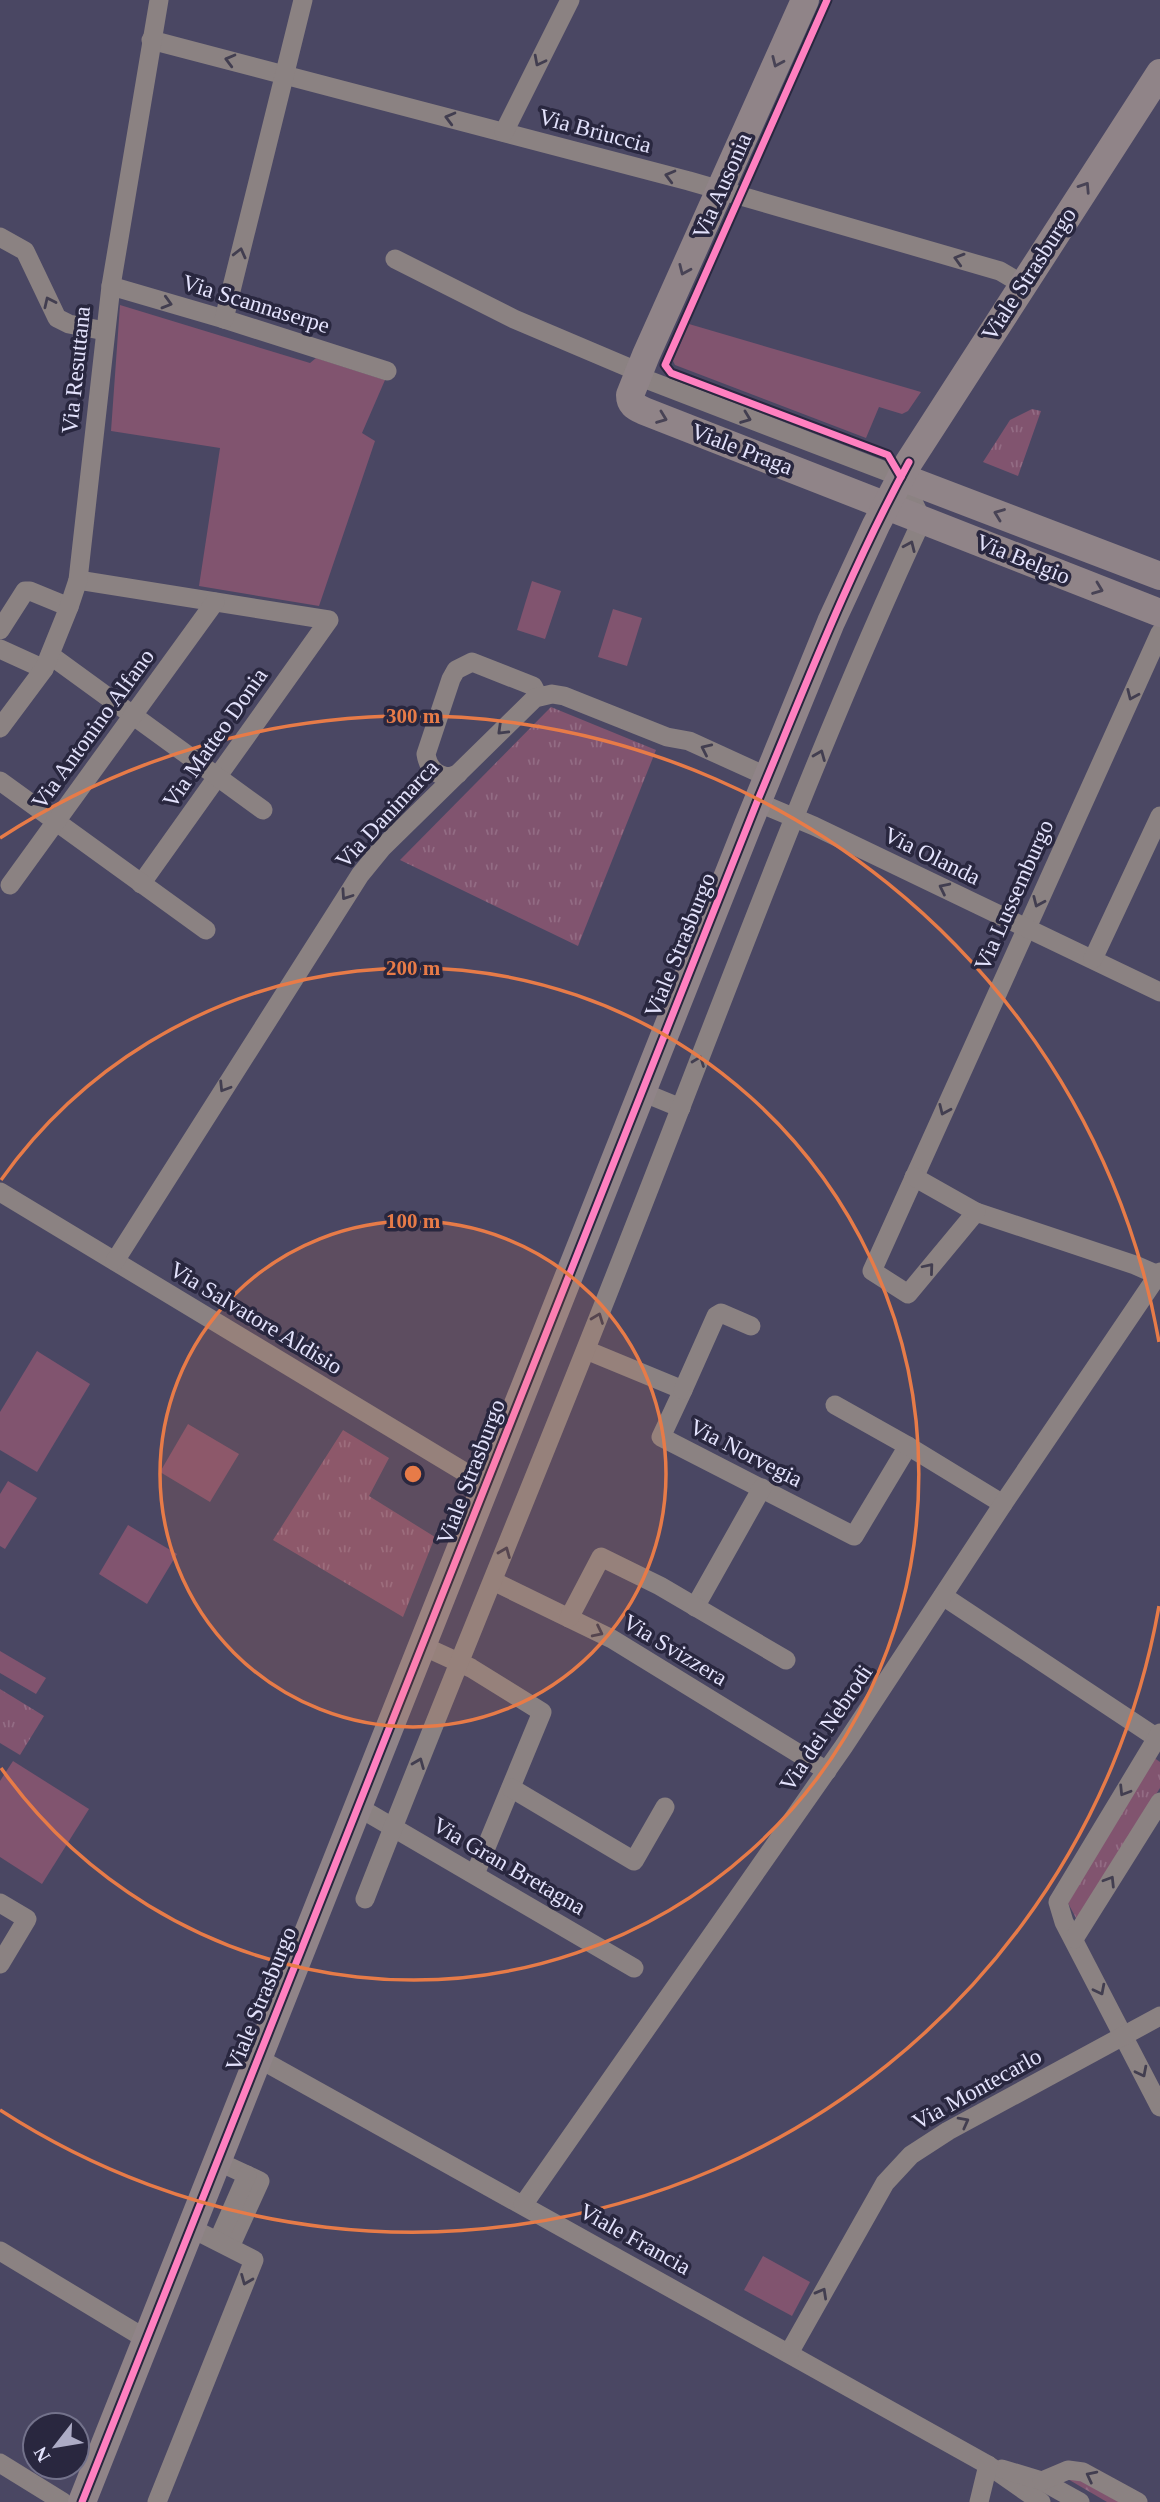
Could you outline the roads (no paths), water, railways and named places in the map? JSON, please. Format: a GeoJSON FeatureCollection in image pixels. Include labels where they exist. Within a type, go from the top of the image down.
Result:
{"type":"FeatureCollection","features":[{"type":"Feature","properties":{"kind":"street","name":"Via Resuttana"},"geometry":{"type":"LineString","coordinates":[[0,728],[47,662],[78,580],[111,286],[159,0]]}},
{"type":"Feature","properties":{"kind":"street"},"geometry":{"type":"LineString","coordinates":[[224,319],[303,0]]}},
{"type":"Feature","properties":{"kind":"street"},"geometry":{"type":"LineString","coordinates":[[504,132],[570,0]]}},
{"type":"Feature","properties":{"kind":"street","name":"Via Ausonia"},"geometry":{"type":"LineString","coordinates":[[639,372],[806,0]]}},
{"type":"Feature","properties":{"kind":"street","name":"Via Briuccia"},"geometry":{"type":"LineString","coordinates":[[151,40],[719,191],[1000,271],[1022,284]]}},
{"type":"Feature","properties":{"kind":"street","name":"Viale Strasburgo"},"geometry":{"type":"LineString","coordinates":[[82,2502],[831,622],[886,505],[927,430],[1160,73]]}},
{"type":"Feature","properties":{"kind":"street"},"geometry":{"type":"LineString","coordinates":[[0,237],[25,251],[57,318],[69,324],[105,331]]}},
{"type":"Feature","properties":{"kind":"street","name":"Viale Praga"},"geometry":{"type":"LineString","coordinates":[[395,259],[514,319],[639,372],[648,380],[901,477]]}},
{"type":"Feature","properties":{"kind":"street","name":"Via Scannaserpe"},"geometry":{"type":"LineString","coordinates":[[111,286],[387,371]]}},
{"type":"Feature","properties":{"kind":"street","name":"Viale Praga"},"geometry":{"type":"LineString","coordinates":[[639,372],[629,395],[637,407],[886,505]]}},
{"type":"Feature","properties":{"kind":"street"},"geometry":{"type":"LineString","coordinates":[[365,1899],[586,1350],[795,818],[872,629],[922,520],[901,477]]}},
{"type":"Feature","properties":{"kind":"street","name":"Via Belgio"},"geometry":{"type":"LineString","coordinates":[[901,477],[1160,576]]}},
{"type":"Feature","properties":{"kind":"street","name":"Via Belgio"},"geometry":{"type":"LineString","coordinates":[[886,505],[1160,613]]}},
{"type":"Feature","properties":{"kind":"street"},"geometry":{"type":"LineString","coordinates":[[78,580],[215,602]]}},
{"type":"Feature","properties":{"kind":"street"},"geometry":{"type":"LineString","coordinates":[[0,631],[25,591],[69,607]]}},
{"type":"Feature","properties":{"kind":"street","name":"Via Matteo Donia"},"geometry":{"type":"LineString","coordinates":[[142,884],[329,620],[215,602]]}},
{"type":"Feature","properties":{"kind":"street","name":"Via Antonino Alfano"},"geometry":{"type":"LineString","coordinates":[[9,885],[215,602]]}},
{"type":"Feature","properties":{"kind":"street","name":"Via Lussemburgo"},"geometry":{"type":"LineString","coordinates":[[976,1212],[908,1294],[872,1272],[1160,633]]}},
{"type":"Feature","properties":{"kind":"street"},"geometry":{"type":"LineString","coordinates":[[0,649],[47,662],[133,716],[263,810]]}},
{"type":"Feature","properties":{"kind":"street"},"geometry":{"type":"LineString","coordinates":[[458,774],[449,777],[433,771],[427,763],[426,754],[443,701],[457,670],[472,662],[533,686],[537,694],[535,698],[552,694],[564,696],[667,737],[689,741],[762,790]]}},
{"type":"Feature","properties":{"kind":"street","name":"Via Danimarca"},"geometry":{"type":"LineString","coordinates":[[115,1261],[360,875],[382,848],[535,698]]}},
{"type":"Feature","properties":{"kind":"street"},"geometry":{"type":"LineString","coordinates":[[0,781],[206,930]]}},
{"type":"Feature","properties":{"kind":"street","name":"Via Olanda"},"geometry":{"type":"LineString","coordinates":[[762,790],[795,818],[1160,992]]}},
{"type":"Feature","properties":{"kind":"street"},"geometry":{"type":"LineString","coordinates":[[1093,959],[1160,816]]}},
{"type":"Feature","properties":{"kind":"street"},"geometry":{"type":"LineString","coordinates":[[642,1092],[681,1108]]}},
{"type":"Feature","properties":{"kind":"street"},"geometry":{"type":"LineString","coordinates":[[914,1177],[976,1212],[1159,1274]]}},
{"type":"Feature","properties":{"kind":"street","name":"Via Salvatore Aldisio"},"geometry":{"type":"LineString","coordinates":[[0,1192],[486,1485]]}},
{"type":"Feature","properties":{"kind":"street","name":"Via dei Nebrodi"},"geometry":{"type":"LineString","coordinates":[[523,2205],[827,1770],[1159,1274]]}},
{"type":"Feature","properties":{"kind":"street"},"geometry":{"type":"LineString","coordinates":[[683,1390],[716,1316],[721,1313],[751,1326]]}},
{"type":"Feature","properties":{"kind":"street","name":"Via Norvegia"},"geometry":{"type":"LineString","coordinates":[[586,1350],[683,1390],[661,1437],[854,1535],[908,1446]]}},
{"type":"Feature","properties":{"kind":"street"},"geometry":{"type":"LineString","coordinates":[[835,1405],[1003,1504]]}},
{"type":"Feature","properties":{"kind":"street"},"geometry":{"type":"LineString","coordinates":[[695,1606],[762,1488]]}},
{"type":"Feature","properties":{"kind":"street"},"geometry":{"type":"LineString","coordinates":[[569,1618],[601,1557],[695,1606],[786,1660]]}},
{"type":"Feature","properties":{"kind":"street","name":"Via Svizzera"},"geometry":{"type":"LineString","coordinates":[[493,1581],[612,1639],[827,1770]]}},
{"type":"Feature","properties":{"kind":"street"},"geometry":{"type":"LineString","coordinates":[[943,1596],[1159,1737],[1060,1898],[1059,1910],[1160,2107]]}},
{"type":"Feature","properties":{"kind":"street"},"geometry":{"type":"LineString","coordinates":[[423,1646],[459,1662],[542,1712],[475,1874]]}},
{"type":"Feature","properties":{"kind":"street"},"geometry":{"type":"LineString","coordinates":[[511,1788],[634,1861],[666,1807]]}},
{"type":"Feature","properties":{"kind":"street"},"geometry":{"type":"LineString","coordinates":[[1074,1939],[1160,1802]]}},
{"type":"Feature","properties":{"kind":"street","name":"Via Gran Bretagna"},"geometry":{"type":"LineString","coordinates":[[358,1807],[634,1968]]}},
{"type":"Feature","properties":{"kind":"street"},"geometry":{"type":"LineString","coordinates":[[0,1903],[27,1919],[0,1964]]}},
{"type":"Feature","properties":{"kind":"street","name":"Via Montecarlo"},"geometry":{"type":"LineString","coordinates":[[789,2353],[885,2183],[911,2155],[948,2131],[1160,2016]]}},
{"type":"Feature","properties":{"kind":"street","name":"Viale Francia"},"geometry":{"type":"LineString","coordinates":[[258,2058],[988,2465],[1041,2502]]}},
{"type":"Feature","properties":{"kind":"street"},"geometry":{"type":"LineString","coordinates":[[217,2161],[247,2175],[224,2244]]}},
{"type":"Feature","properties":{"kind":"street"},"geometry":{"type":"LineString","coordinates":[[158,2502],[254,2260],[191,2228]]}},
{"type":"Feature","properties":{"kind":"street"},"geometry":{"type":"LineString","coordinates":[[0,2251],[146,2339]]}},
{"type":"Feature","properties":{"kind":"street"},"geometry":{"type":"LineString","coordinates":[[0,2463],[63,2502]]}},
{"type":"Feature","properties":{"kind":"street"},"geometry":{"type":"LineString","coordinates":[[979,2502],[988,2465]]}},
{"type":"Feature","properties":{"kind":"street","name":"Viale Francia"},"geometry":{"type":"LineString","coordinates":[[988,2465],[1041,2481],[1080,2502]]}},
{"type":"Feature","properties":{"kind":"street"},"geometry":{"type":"LineString","coordinates":[[1041,2481],[1068,2470],[1083,2472],[1138,2502]]}}]}
